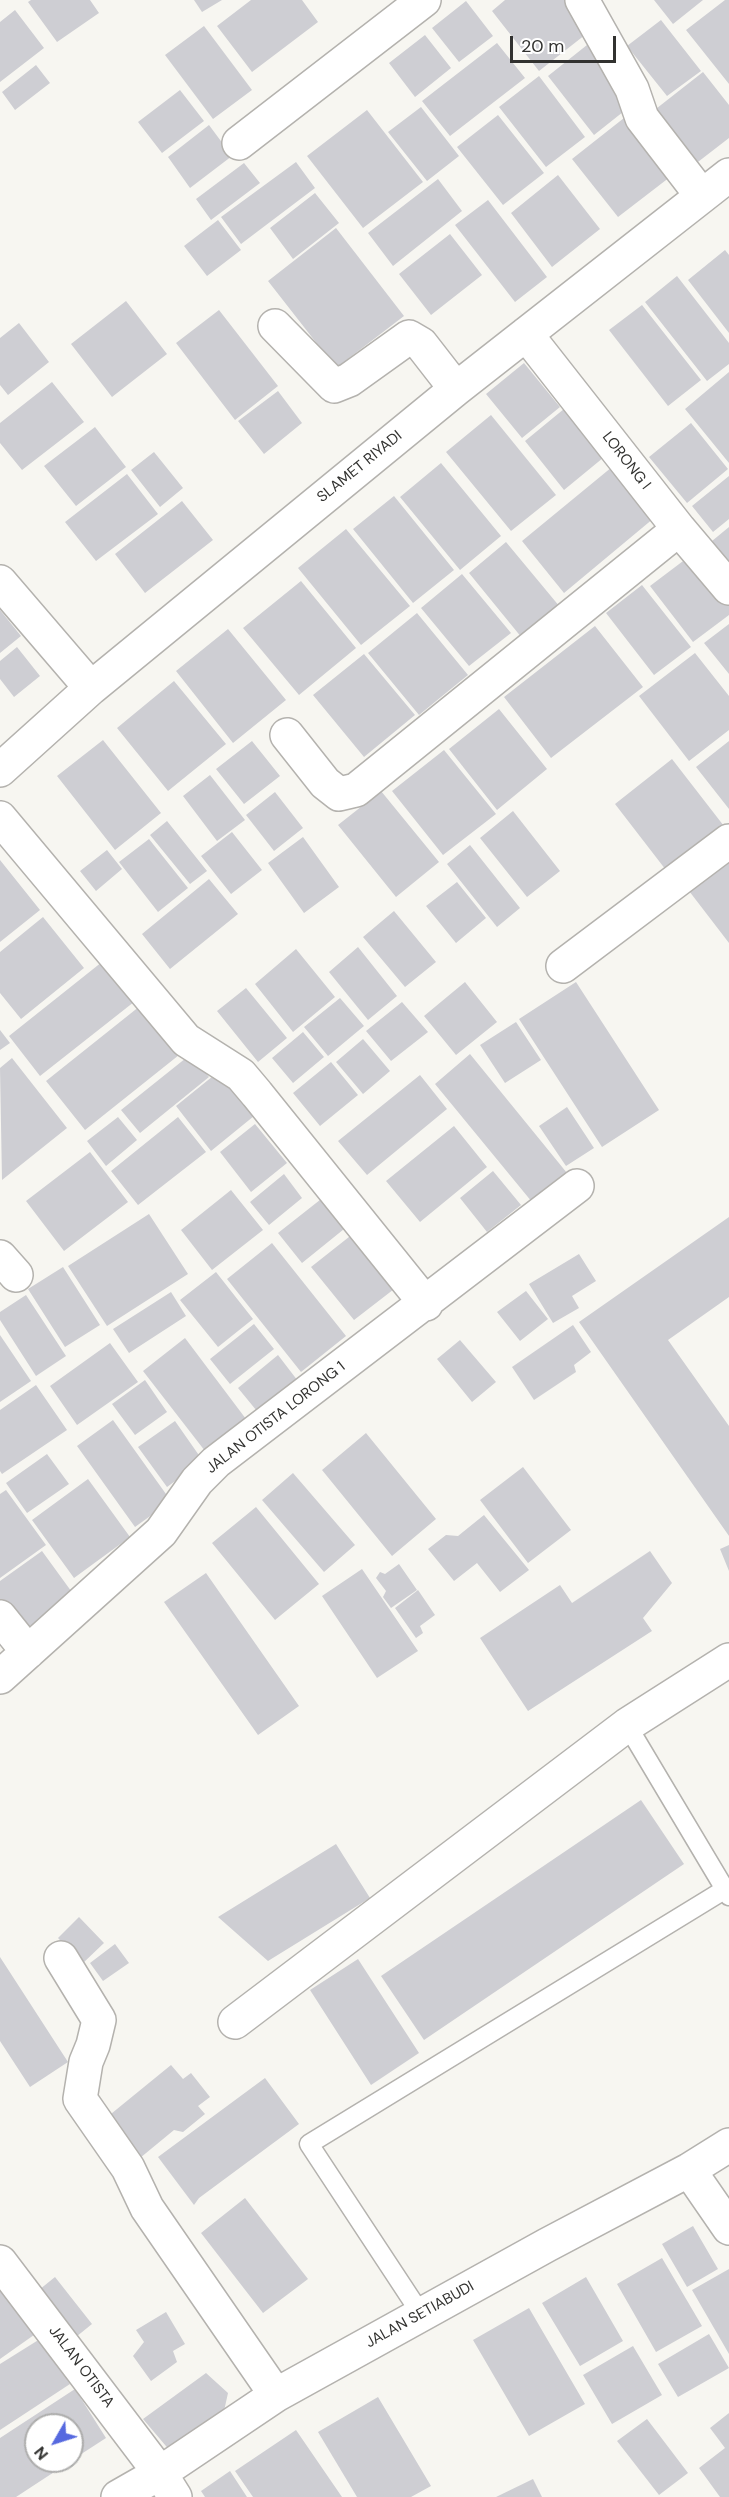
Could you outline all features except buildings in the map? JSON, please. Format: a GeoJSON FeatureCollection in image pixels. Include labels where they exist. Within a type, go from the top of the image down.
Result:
{"type":"FeatureCollection","features":[{"type":"Feature","properties":{"kind":"street"},"geometry":{"type":"LineString","coordinates":[[239,143],[424,0]]}},
{"type":"Feature","properties":{"kind":"street"},"geometry":{"type":"LineString","coordinates":[[582,0],[632,89],[642,118],[702,196]]}},
{"type":"Feature","properties":{"kind":"street","name":"SLAMET RIYADI"},"geometry":{"type":"LineString","coordinates":[[0,770],[91,688],[456,389],[729,175]]}},
{"type":"Feature","properties":{"kind":"street"},"geometry":{"type":"LineString","coordinates":[[275,326],[334,386],[349,380],[409,337],[421,344],[456,389]]}},
{"type":"Feature","properties":{"kind":"street","name":"LORONG I"},"geometry":{"type":"LineString","coordinates":[[526,334],[729,588]]}},
{"type":"Feature","properties":{"kind":"street"},"geometry":{"type":"LineString","coordinates":[[288,735],[325,783],[339,794],[356,790],[680,529]]}},
{"type":"Feature","properties":{"kind":"street"},"geometry":{"type":"LineString","coordinates":[[0,582],[91,688]]}},
{"type":"Feature","properties":{"kind":"street"},"geometry":{"type":"LineString","coordinates":[[0,818],[186,1040],[241,1075],[426,1304]]}},
{"type":"Feature","properties":{"kind":"street"},"geometry":{"type":"LineString","coordinates":[[563,966],[729,841]]}},
{"type":"Feature","properties":{"kind":"street","name":"JALAN OTISTA LORONG 1"},"geometry":{"type":"LineString","coordinates":[[0,1677],[135,1558],[161,1532],[197,1481],[216,1462],[426,1304],[577,1186]]}},
{"type":"Feature","properties":{"kind":"street"},"geometry":{"type":"LineString","coordinates":[[0,1617],[28,1652]]}},
{"type":"Feature","properties":{"kind":"street"},"geometry":{"type":"LineString","coordinates":[[235,2022],[627,1725],[729,1660]]}},
{"type":"Feature","properties":{"kind":"street"},"geometry":{"type":"LineString","coordinates":[[62,1958],[99,2020],[86,2062],[80,2098],[128,2168],[147,2208],[276,2395]]}},
{"type":"Feature","properties":{"kind":"street","name":"JALAN SETIABUDI"},"geometry":{"type":"LineString","coordinates":[[118,2497],[168,2485],[276,2395],[689,2170],[729,2145]]}},
{"type":"Feature","properties":{"kind":"street"},"geometry":{"type":"LineString","coordinates":[[689,2170],[729,2228]]}},
{"type":"Feature","properties":{"kind":"street","name":"JALAN OTISTA"},"geometry":{"type":"LineString","coordinates":[[0,2262],[168,2485]]}},
{"type":"Feature","properties":{"kind":"lane"},"geometry":{"type":"LineString","coordinates":[[421,2314],[309,2144],[727,1893],[627,1725]]}}]}
